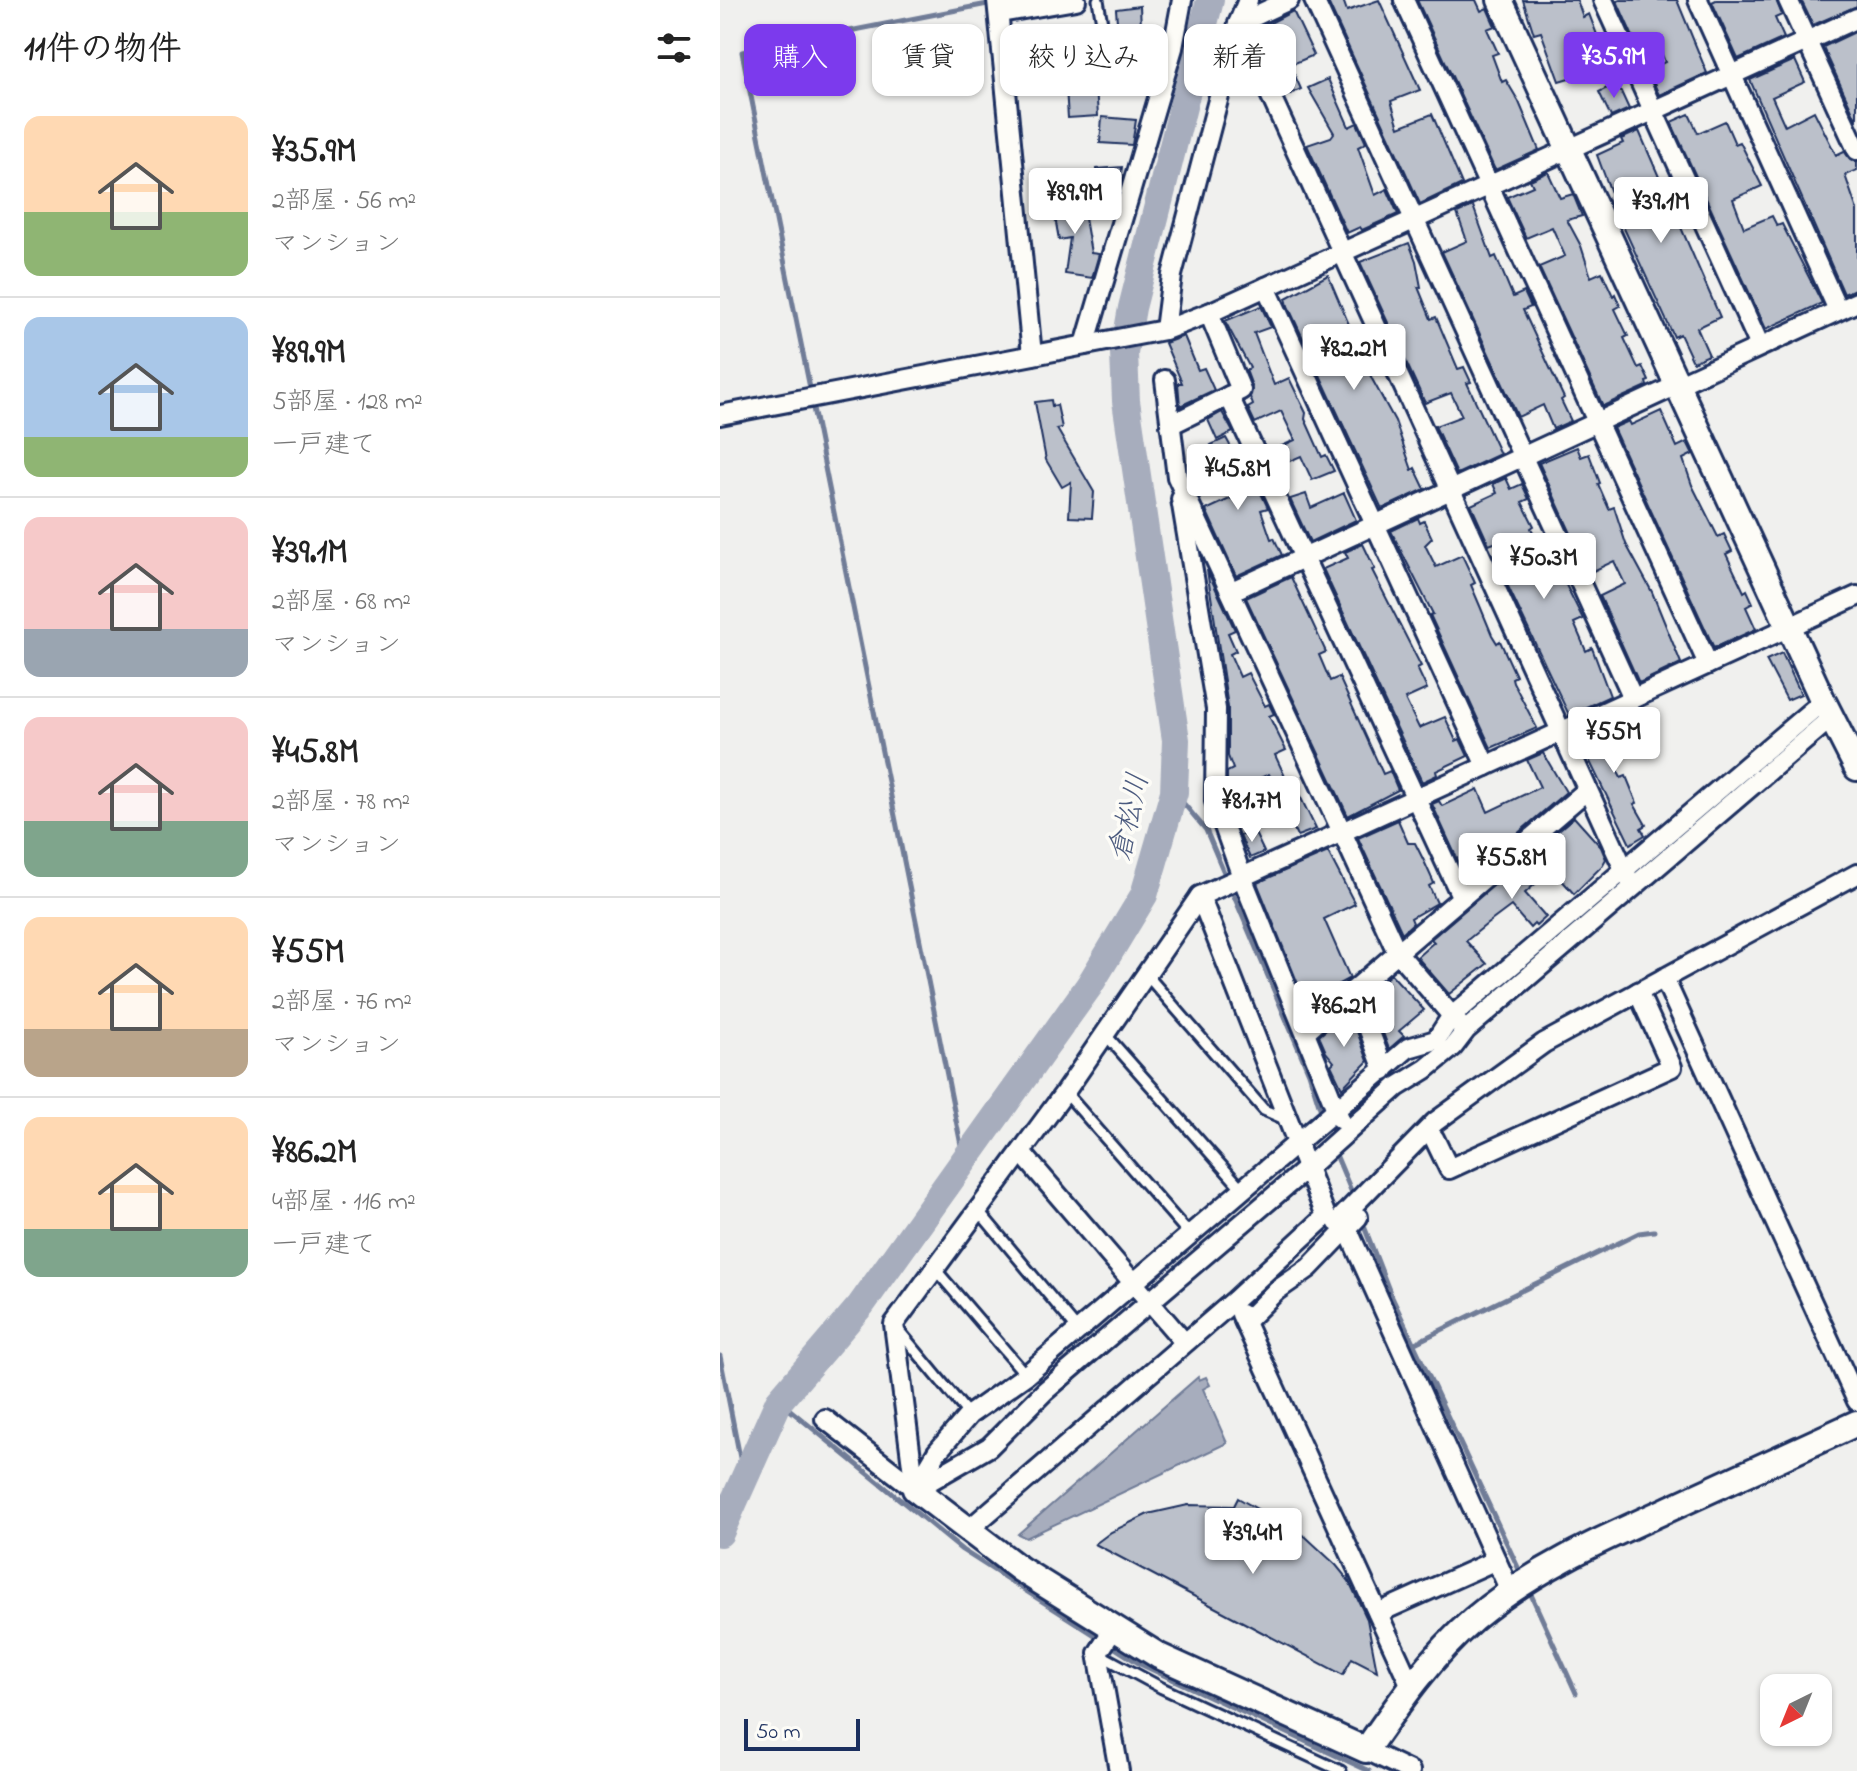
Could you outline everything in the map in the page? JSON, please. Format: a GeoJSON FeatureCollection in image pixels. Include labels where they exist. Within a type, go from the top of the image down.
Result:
{"type":"FeatureCollection","features":[{"type":"Feature","properties":{"kind":"street"},"geometry":{"type":"LineString","coordinates":[[998,7],[1076,0]]}},
{"type":"Feature","properties":{"kind":"street"},"geometry":{"type":"LineString","coordinates":[[1085,345],[1173,48],[1182,0]]}},
{"type":"Feature","properties":{"kind":"street"},"geometry":{"type":"LineString","coordinates":[[1238,24],[1241,0]]}},
{"type":"Feature","properties":{"kind":"street"},"geometry":{"type":"LineString","coordinates":[[1238,24],[1248,0]]}},
{"type":"Feature","properties":{"kind":"street"},"geometry":{"type":"LineString","coordinates":[[1238,24],[1289,0]]}},
{"type":"Feature","properties":{"kind":"street"},"geometry":{"type":"LineString","coordinates":[[1314,0],[1633,698]]}},
{"type":"Feature","properties":{"kind":"street"},"geometry":{"type":"LineString","coordinates":[[1404,0],[1708,664]]}},
{"type":"Feature","properties":{"kind":"street"},"geometry":{"type":"LineString","coordinates":[[1500,0],[1857,768]]}},
{"type":"Feature","properties":{"kind":"street"},"geometry":{"type":"LineString","coordinates":[[1603,0],[1760,346]]}},
{"type":"Feature","properties":{"kind":"street"},"geometry":{"type":"LineString","coordinates":[[1698,0],[1838,310]]}},
{"type":"Feature","properties":{"kind":"street"},"geometry":{"type":"LineString","coordinates":[[1788,0],[1857,150]]}},
{"type":"Feature","properties":{"kind":"street"},"geometry":{"type":"LineString","coordinates":[[1219,96],[1172,275],[1165,330],[1209,313],[1857,18]]}},
{"type":"Feature","properties":{"kind":"street"},"geometry":{"type":"LineString","coordinates":[[1008,96],[1032,355]]}},
{"type":"Feature","properties":{"kind":"street"},"geometry":{"type":"LineString","coordinates":[[1270,96],[1632,888]]}},
{"type":"Feature","properties":{"kind":"street"},"geometry":{"type":"LineString","coordinates":[[1266,287],[1486,766]]}},
{"type":"Feature","properties":{"kind":"street"},"geometry":{"type":"LineString","coordinates":[[1232,591],[1857,302]]}},
{"type":"Feature","properties":{"kind":"street"},"geometry":{"type":"LineString","coordinates":[[1170,425],[1241,390],[1209,313]]}},
{"type":"Feature","properties":{"kind":"street"},"geometry":{"type":"LineString","coordinates":[[720,415],[1164,330]]}},
{"type":"Feature","properties":{"kind":"street"},"geometry":{"type":"LineString","coordinates":[[1165,380],[1177,477],[1216,709],[1215,801],[1242,877],[1346,1133]]}},
{"type":"Feature","properties":{"kind":"street"},"geometry":{"type":"LineString","coordinates":[[1229,396],[1461,896]]}},
{"type":"Feature","properties":{"kind":"street"},"geometry":{"type":"LineString","coordinates":[[1177,477],[1397,952],[1451,1017],[1466,1030]]}},
{"type":"Feature","properties":{"kind":"street"},"geometry":{"type":"LineString","coordinates":[[915,1489],[894,1324],[1065,1092],[1200,896],[1857,596]]}},
{"type":"Feature","properties":{"kind":"street"},"geometry":{"type":"LineString","coordinates":[[915,1489],[937,1452],[969,1415],[1026,1375],[1408,1048],[1436,1040],[1451,1017],[1623,868],[1827,709]]}},
{"type":"Feature","properties":{"kind":"street"},"geometry":{"type":"LineString","coordinates":[[915,1489],[989,1447],[1045,1391],[1306,1169],[1397,1087],[1453,1047],[1466,1030],[1632,888],[1827,709]]}},
{"type":"Feature","properties":{"kind":"street"},"geometry":{"type":"LineString","coordinates":[[1306,1031],[1587,790]]}},
{"type":"Feature","properties":{"kind":"street"},"geometry":{"type":"LineString","coordinates":[[967,1531],[1184,1342],[1337,1222],[1434,1138],[1549,1054],[1640,997],[1664,978],[1857,874]]}},
{"type":"Feature","properties":{"kind":"street"},"geometry":{"type":"LineString","coordinates":[[1200,896],[1306,1169],[1337,1222],[1510,1591]]}},
{"type":"Feature","properties":{"kind":"street"},"geometry":{"type":"LineString","coordinates":[[1664,978],[1857,1401]]}},
{"type":"Feature","properties":{"kind":"street"},"geometry":{"type":"LineString","coordinates":[[1354,990],[1384,1070]]}},
{"type":"Feature","properties":{"kind":"street"},"geometry":{"type":"LineString","coordinates":[[1434,1138],[1449,1169],[1672,1067],[1640,997]]}},
{"type":"Feature","properties":{"kind":"street"},"geometry":{"type":"LineString","coordinates":[[1245,1322],[1276,1291],[1309,1268],[1337,1222],[1435,1122],[1544,1043],[1640,997]]}},
{"type":"Feature","properties":{"kind":"street"},"geometry":{"type":"LineString","coordinates":[[1408,1048],[1426,1069]]}},
{"type":"Feature","properties":{"kind":"street"},"geometry":{"type":"LineString","coordinates":[[1021,1152],[1184,1342]]}},
{"type":"Feature","properties":{"kind":"street"},"geometry":{"type":"LineString","coordinates":[[1235,1300],[1411,1686]]}},
{"type":"Feature","properties":{"kind":"street"},"geometry":{"type":"LineString","coordinates":[[825,1419],[1020,1569],[1159,1656],[1410,1771]]}},
{"type":"Feature","properties":{"kind":"street"},"geometry":{"type":"LineString","coordinates":[[1366,1750],[1411,1686],[1472,1621],[1510,1591],[1544,1569],[1631,1526],[1857,1423]]}},
{"type":"Feature","properties":{"kind":"street"},"geometry":{"type":"LineString","coordinates":[[1378,1613],[1496,1560]]}},
{"type":"Feature","properties":{"kind":"street"},"geometry":{"type":"LineString","coordinates":[[1114,1628],[1098,1653],[1119,1771]]}},
{"type":"Feature","properties":{"kind":"lane"},"geometry":{"type":"LineString","coordinates":[[1098,0],[1102,24]]}},
{"type":"Feature","properties":{"kind":"lane"},"geometry":{"type":"LineString","coordinates":[[1145,973],[1264,1110],[1285,1119]]}},
{"type":"Feature","properties":{"kind":"lane"},"geometry":{"type":"LineString","coordinates":[[1105,1033],[1243,1190]]}},
{"type":"Feature","properties":{"kind":"lane"},"geometry":{"type":"LineString","coordinates":[[1065,1092],[1190,1235]]}},
{"type":"Feature","properties":{"kind":"lane"},"geometry":{"type":"LineString","coordinates":[[978,1210],[1078,1330]]}},
{"type":"Feature","properties":{"kind":"lane"},"geometry":{"type":"LineString","coordinates":[[935,1269],[1026,1375]]}},
{"type":"Feature","properties":{"kind":"lane"},"geometry":{"type":"LineString","coordinates":[[894,1324],[969,1415]]}},
{"type":"Feature","properties":{"kind":"lane"},"geometry":{"type":"LineString","coordinates":[[1098,1653],[1162,1688],[1341,1771]]}},
{"type":"Feature","properties":{"kind":"water"},"geometry":{"type":"Polygon","coordinates":[[[1198,1377],[1199,1380],[1206,1377],[1210,1385],[1203,1389],[1227,1443],[1026,1538],[1018,1534],[1198,1377]]]}},
{"type":"Feature","properties":{"kind":"building"},"geometry":{"type":"Polygon","coordinates":[[[1327,0],[1343,0],[1347,11],[1379,0],[1420,90],[1391,101],[1399,127],[1432,114],[1462,184],[1420,204],[1327,0]]]}},
{"type":"Feature","properties":{"kind":"building"},"geometry":{"type":"Polygon","coordinates":[[[1417,0],[1476,0],[1481,11],[1487,8],[1495,26],[1487,29],[1498,53],[1492,55],[1502,82],[1506,80],[1519,102],[1539,150],[1495,170],[1417,0]]]}},
{"type":"Feature","properties":{"kind":"building"},"geometry":{"type":"Polygon","coordinates":[[[1523,0],[1577,0],[1583,17],[1589,14],[1609,66],[1559,81],[1541,32],[1534,34],[1523,0]]]}},
{"type":"Feature","properties":{"kind":"building"},"geometry":{"type":"Polygon","coordinates":[[[1677,0],[1707,73],[1659,95],[1648,70],[1665,62],[1660,50],[1641,55],[1617,1],[1677,0]]]}},
{"type":"Feature","properties":{"kind":"building"},"geometry":{"type":"Polygon","coordinates":[[[1776,0],[1782,15],[1775,18],[1784,38],[1738,59],[1712,2],[1776,0]]]}},
{"type":"Feature","properties":{"kind":"building"},"geometry":{"type":"Polygon","coordinates":[[[1801,0],[1857,0],[1857,6],[1813,25],[1801,0]]]}},
{"type":"Feature","properties":{"kind":"building"},"geometry":{"type":"Polygon","coordinates":[[[1140,6],[1141,24],[1117,24],[1116,9],[1140,6]]]}},
{"type":"Feature","properties":{"kind":"building"},"geometry":{"type":"Polygon","coordinates":[[[1293,11],[1314,55],[1296,62],[1296,24],[1268,24],[1293,11]]]}},
{"type":"Feature","properties":{"kind":"building"},"geometry":{"type":"Polygon","coordinates":[[[1857,31],[1857,121],[1823,47],[1857,31]]]}},
{"type":"Feature","properties":{"kind":"building"},"geometry":{"type":"Polygon","coordinates":[[[1795,60],[1805,82],[1772,97],[1785,126],[1814,111],[1836,155],[1844,151],[1857,162],[1857,170],[1845,175],[1857,210],[1857,288],[1844,294],[1750,80],[1795,60]]]}},
{"type":"Feature","properties":{"kind":"building"},"geometry":{"type":"Polygon","coordinates":[[[1328,79],[1349,127],[1357,123],[1366,143],[1358,147],[1375,195],[1387,189],[1398,214],[1362,230],[1360,227],[1347,233],[1307,145],[1331,137],[1334,133],[1308,88],[1328,79]]]}},
{"type":"Feature","properties":{"kind":"building"},"geometry":{"type":"Polygon","coordinates":[[[1617,83],[1629,109],[1611,117],[1599,92],[1617,83]]]}},
{"type":"Feature","properties":{"kind":"building"},"geometry":{"type":"Polygon","coordinates":[[[1067,96],[1097,96],[1098,116],[1068,118],[1067,96]]]}},
{"type":"Feature","properties":{"kind":"building"},"geometry":{"type":"Polygon","coordinates":[[[1689,114],[1698,133],[1725,121],[1735,144],[1740,142],[1762,186],[1733,199],[1744,228],[1772,216],[1777,226],[1782,224],[1822,303],[1766,329],[1671,122],[1689,114]]]}},
{"type":"Feature","properties":{"kind":"building"},"geometry":{"type":"Polygon","coordinates":[[[1102,117],[1136,120],[1132,145],[1100,143],[1102,117]]]}},
{"type":"Feature","properties":{"kind":"building"},"geometry":{"type":"Polygon","coordinates":[[[1639,131],[1720,317],[1697,328],[1709,355],[1693,362],[1680,334],[1674,337],[1622,224],[1653,210],[1642,185],[1613,198],[1597,155],[1623,143],[1621,139],[1639,131]]]}},
{"type":"Feature","properties":{"kind":"building"},"geometry":{"type":"Polygon","coordinates":[[[1122,167],[1120,185],[1098,187],[1097,169],[1122,167]]]}},
{"type":"Feature","properties":{"kind":"building"},"geometry":{"type":"Polygon","coordinates":[[[1548,172],[1560,198],[1573,194],[1582,216],[1567,220],[1581,246],[1591,277],[1602,272],[1613,296],[1615,294],[1620,306],[1615,309],[1628,336],[1624,338],[1638,368],[1642,366],[1649,381],[1646,382],[1647,386],[1603,406],[1539,267],[1565,256],[1552,227],[1526,238],[1507,197],[1533,186],[1530,180],[1548,172]]]}},
{"type":"Feature","properties":{"kind":"building"},"geometry":{"type":"Polygon","coordinates":[[[1081,195],[1091,253],[1099,254],[1092,278],[1065,274],[1070,238],[1059,240],[1052,200],[1081,195]]]}},
{"type":"Feature","properties":{"kind":"building"},"geometry":{"type":"Polygon","coordinates":[[[1473,206],[1492,258],[1496,256],[1513,297],[1524,292],[1531,307],[1523,310],[1564,398],[1561,400],[1571,421],[1553,429],[1543,405],[1518,417],[1442,252],[1467,241],[1457,213],[1473,206]]]}},
{"type":"Feature","properties":{"kind":"building"},"geometry":{"type":"Polygon","coordinates":[[[1409,243],[1416,261],[1421,287],[1418,287],[1431,319],[1436,317],[1458,369],[1464,367],[1471,382],[1467,383],[1500,454],[1457,474],[1435,426],[1462,416],[1451,393],[1425,403],[1360,262],[1409,243]]]}},
{"type":"Feature","properties":{"kind":"building"},"geometry":{"type":"Polygon","coordinates":[[[1328,275],[1372,379],[1395,421],[1412,470],[1415,468],[1425,489],[1382,509],[1286,298],[1328,275]]]}},
{"type":"Feature","properties":{"kind":"building"},"geometry":{"type":"Polygon","coordinates":[[[1261,306],[1271,327],[1254,333],[1274,385],[1289,378],[1322,457],[1326,455],[1334,471],[1312,480],[1301,456],[1276,467],[1269,452],[1295,440],[1281,411],[1255,423],[1248,408],[1253,405],[1250,397],[1252,386],[1246,370],[1250,368],[1225,321],[1261,306]]]}},
{"type":"Feature","properties":{"kind":"building"},"geometry":{"type":"Polygon","coordinates":[[[1184,336],[1198,370],[1204,368],[1214,390],[1180,406],[1178,383],[1182,383],[1165,343],[1184,336]]]}},
{"type":"Feature","properties":{"kind":"building"},"geometry":{"type":"Polygon","coordinates":[[[1051,400],[1052,406],[1057,405],[1062,428],[1057,429],[1094,492],[1092,518],[1069,517],[1071,482],[1062,487],[1046,460],[1035,402],[1051,400]]]}},
{"type":"Feature","properties":{"kind":"building"},"geometry":{"type":"Polygon","coordinates":[[[1661,411],[1677,447],[1687,442],[1693,454],[1683,459],[1692,485],[1718,537],[1724,534],[1732,551],[1726,554],[1744,592],[1747,590],[1753,603],[1746,607],[1756,629],[1714,648],[1613,428],[1629,421],[1631,425],[1661,411]]]}},
{"type":"Feature","properties":{"kind":"building"},"geometry":{"type":"Polygon","coordinates":[[[1222,412],[1233,432],[1217,440],[1208,420],[1222,412]]]}},
{"type":"Feature","properties":{"kind":"building"},"geometry":{"type":"Polygon","coordinates":[[[1226,438],[1256,493],[1260,491],[1268,508],[1261,510],[1271,539],[1274,538],[1282,555],[1236,576],[1206,510],[1234,497],[1220,467],[1195,478],[1188,463],[1214,451],[1211,445],[1226,438]]]}},
{"type":"Feature","properties":{"kind":"building"},"geometry":{"type":"Polygon","coordinates":[[[1577,447],[1581,457],[1589,454],[1609,509],[1614,507],[1626,544],[1652,592],[1681,663],[1639,683],[1600,596],[1625,584],[1614,561],[1589,573],[1539,463],[1577,447]]]}},
{"type":"Feature","properties":{"kind":"building"},"geometry":{"type":"Polygon","coordinates":[[[1506,478],[1511,489],[1522,484],[1529,499],[1522,502],[1534,526],[1531,528],[1550,568],[1556,565],[1583,619],[1574,623],[1586,651],[1592,648],[1610,696],[1569,715],[1504,578],[1530,566],[1516,535],[1489,545],[1471,505],[1497,493],[1493,484],[1506,478]]]}},
{"type":"Feature","properties":{"kind":"building"},"geometry":{"type":"Polygon","coordinates":[[[1344,493],[1356,520],[1310,542],[1290,499],[1306,494],[1311,508],[1344,493]]]}},
{"type":"Feature","properties":{"kind":"building"},"geometry":{"type":"Polygon","coordinates":[[[1418,518],[1420,523],[1424,521],[1432,538],[1425,545],[1436,567],[1462,555],[1492,635],[1497,643],[1500,641],[1516,676],[1512,678],[1513,682],[1537,728],[1491,748],[1430,615],[1433,614],[1391,531],[1418,518]]]}},
{"type":"Feature","properties":{"kind":"building"},"geometry":{"type":"Polygon","coordinates":[[[1363,544],[1375,569],[1372,570],[1421,666],[1417,668],[1427,689],[1405,699],[1419,728],[1445,717],[1456,741],[1460,739],[1468,756],[1436,771],[1437,775],[1422,782],[1323,569],[1348,558],[1345,552],[1363,544]]]}},
{"type":"Feature","properties":{"kind":"building"},"geometry":{"type":"Polygon","coordinates":[[[1207,570],[1235,630],[1228,633],[1236,651],[1230,654],[1240,677],[1248,673],[1265,706],[1269,704],[1274,714],[1269,716],[1286,750],[1275,755],[1294,796],[1299,794],[1316,829],[1297,836],[1269,774],[1231,791],[1227,783],[1227,772],[1233,769],[1228,756],[1228,707],[1207,570]]]}},
{"type":"Feature","properties":{"kind":"building"},"geometry":{"type":"Polygon","coordinates":[[[1291,577],[1326,652],[1319,655],[1330,681],[1339,677],[1383,774],[1390,771],[1398,790],[1348,816],[1246,598],[1291,577]]]}},
{"type":"Feature","properties":{"kind":"building"},"geometry":{"type":"Polygon","coordinates":[[[1782,653],[1801,694],[1787,700],[1766,660],[1782,653]]]}},
{"type":"Feature","properties":{"kind":"building"},"geometry":{"type":"Polygon","coordinates":[[[1624,717],[1631,733],[1615,740],[1621,752],[1610,756],[1621,778],[1626,776],[1637,803],[1634,804],[1646,825],[1641,828],[1645,835],[1630,844],[1578,737],[1624,717]]]}},
{"type":"Feature","properties":{"kind":"building"},"geometry":{"type":"Polygon","coordinates":[[[1543,753],[1566,792],[1466,878],[1432,804],[1439,801],[1442,806],[1478,789],[1488,812],[1540,787],[1527,760],[1543,753]]]}},
{"type":"Feature","properties":{"kind":"building"},"geometry":{"type":"Polygon","coordinates":[[[1574,817],[1601,847],[1606,859],[1602,866],[1574,894],[1552,869],[1525,893],[1546,917],[1530,928],[1511,906],[1487,924],[1466,941],[1487,964],[1449,994],[1417,957],[1434,942],[1431,939],[1574,817]]]}},
{"type":"Feature","properties":{"kind":"building"},"geometry":{"type":"Polygon","coordinates":[[[1398,820],[1408,843],[1415,843],[1424,861],[1434,883],[1429,886],[1437,903],[1411,918],[1413,923],[1402,933],[1358,838],[1398,820]]]}},
{"type":"Feature","properties":{"kind":"building"},"geometry":{"type":"Polygon","coordinates":[[[1253,829],[1264,852],[1250,858],[1240,836],[1253,829]]]}},
{"type":"Feature","properties":{"kind":"building"},"geometry":{"type":"Polygon","coordinates":[[[1328,852],[1355,904],[1324,919],[1350,978],[1315,997],[1319,1004],[1309,1011],[1257,883],[1328,852]]]}},
{"type":"Feature","properties":{"kind":"building"},"geometry":{"type":"Polygon","coordinates":[[[1391,974],[1424,1010],[1399,1031],[1404,1036],[1389,1049],[1379,1022],[1381,1020],[1368,994],[1391,974]]]}},
{"type":"Feature","properties":{"kind":"building"},"geometry":{"type":"Polygon","coordinates":[[[1345,1014],[1355,1026],[1368,1061],[1342,1088],[1331,1065],[1334,1062],[1319,1036],[1345,1014]]]}},
{"type":"Feature","properties":{"kind":"building"},"geometry":{"type":"Polygon","coordinates":[[[1238,1498],[1306,1537],[1349,1581],[1367,1619],[1377,1671],[1352,1658],[1343,1675],[1095,1544],[1111,1532],[1148,1514],[1188,1505],[1234,1506],[1238,1498]]]}},
{"type":"Feature","properties":{"kind":"waterway"},"geometry":{"type":"LineString","coordinates":[[811,393],[742,52],[1008,0]]}},
{"type":"Feature","properties":{"kind":"waterway","name":"倉松川"},"geometry":{"type":"LineString","coordinates":[[720,1533],[779,1401],[861,1305],[1089,986],[1144,895],[1174,792],[1176,740],[1126,401],[1124,353],[1132,308],[1210,0]]}},
{"type":"Feature","properties":{"kind":"waterway"},"geometry":{"type":"LineString","coordinates":[[812,403],[964,1160]]}},
{"type":"Feature","properties":{"kind":"waterway"},"geometry":{"type":"LineString","coordinates":[[1174,792],[1206,830],[1309,1073],[1322,1114]]}},
{"type":"Feature","properties":{"kind":"waterway"},"geometry":{"type":"LineString","coordinates":[[1334,1150],[1355,1200]]}},
{"type":"Feature","properties":{"kind":"waterway"},"geometry":{"type":"LineString","coordinates":[[1362,1221],[1390,1293],[1522,1576]]}},
{"type":"Feature","properties":{"kind":"waterway"},"geometry":{"type":"LineString","coordinates":[[1415,1343],[1639,1233],[1654,1231]]}},
{"type":"Feature","properties":{"kind":"waterway"},"geometry":{"type":"LineString","coordinates":[[720,1356],[744,1478]]}},
{"type":"Feature","properties":{"kind":"waterway"},"geometry":{"type":"LineString","coordinates":[[779,1401],[962,1550],[1140,1664],[1369,1771]]}},
{"type":"Feature","properties":{"kind":"waterway"},"geometry":{"type":"LineString","coordinates":[[1528,1588],[1576,1693]]}}]}
